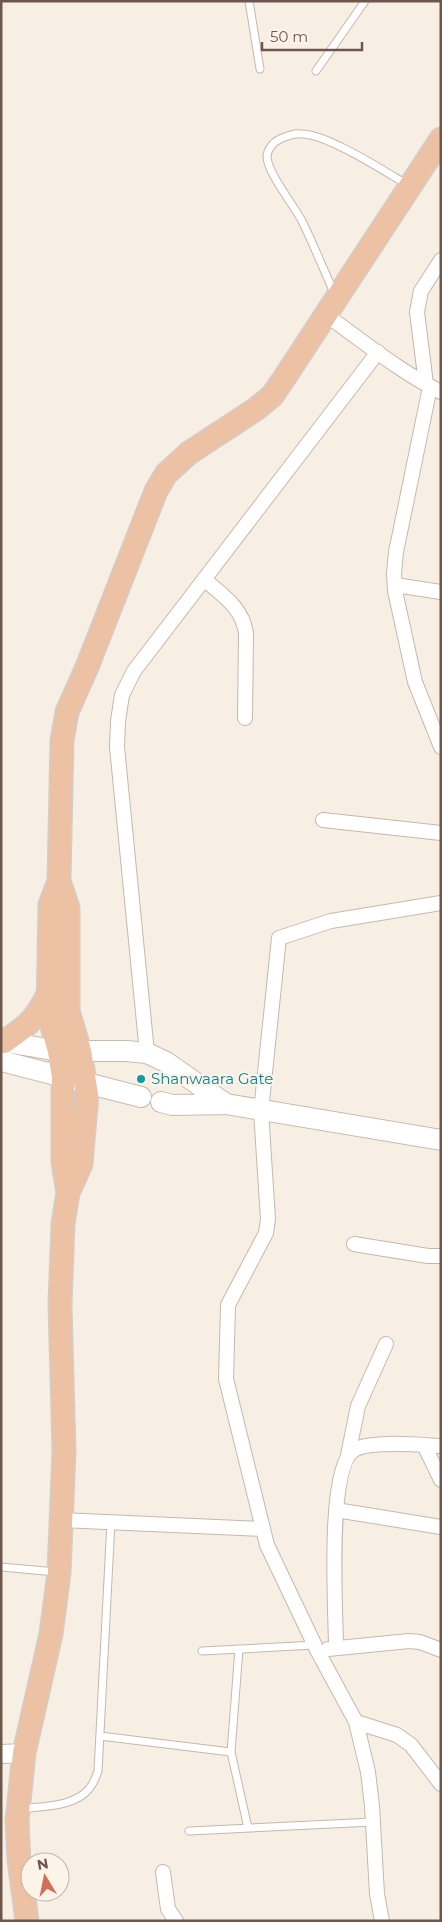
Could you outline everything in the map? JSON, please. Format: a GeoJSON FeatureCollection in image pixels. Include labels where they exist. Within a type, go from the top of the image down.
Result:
{"type":"FeatureCollection","features":[{"type":"Feature","properties":{"kind":"highway"},"geometry":{"type":"LineString","coordinates":[[27,1921],[19,1860],[18,1809],[24,1753],[51,1634],[59,1573],[64,1451],[60,1304],[63,1224],[68,1193],[81,1164],[86,1095],[85,1082],[48,1012],[50,905],[59,881],[62,741],[67,712],[87,667],[156,491],[166,474],[189,453],[256,409],[272,396],[441,139]]}},
{"type":"Feature","properties":{"kind":"highway"},"geometry":{"type":"LineString","coordinates":[[59,881],[68,908],[67,997],[70,1051],[63,1077],[64,1162],[68,1193]]}},
{"type":"Feature","properties":{"kind":"highway"},"geometry":{"type":"LineString","coordinates":[[2,1048],[37,1015],[49,993]]}},
{"type":"Feature","properties":{"kind":"main road"},"geometry":{"type":"LineString","coordinates":[[2,1048],[147,1053],[166,1062],[226,1104]]}},
{"type":"Feature","properties":{"kind":"main road"},"geometry":{"type":"LineString","coordinates":[[2,1048],[63,1077],[141,1097]]}},
{"type":"Feature","properties":{"kind":"main road"},"geometry":{"type":"LineString","coordinates":[[161,1102],[172,1105],[226,1104],[441,1140]]}},
{"type":"Feature","properties":{"kind":"street"},"geometry":{"type":"LineString","coordinates":[[441,260],[422,291],[417,312],[432,388],[396,552],[395,585],[415,682],[441,747]]}},
{"type":"Feature","properties":{"kind":"street"},"geometry":{"type":"LineString","coordinates":[[331,307],[378,352],[432,388]]}},
{"type":"Feature","properties":{"kind":"street"},"geometry":{"type":"LineString","coordinates":[[147,1053],[118,757],[118,721],[122,695],[134,671],[378,352]]}},
{"type":"Feature","properties":{"kind":"street"},"geometry":{"type":"LineString","coordinates":[[204,580],[234,605],[240,612],[244,622],[246,633],[245,718]]}},
{"type":"Feature","properties":{"kind":"street"},"geometry":{"type":"LineString","coordinates":[[395,585],[441,592]]}},
{"type":"Feature","properties":{"kind":"street"},"geometry":{"type":"LineString","coordinates":[[323,820],[441,833]]}},
{"type":"Feature","properties":{"kind":"street"},"geometry":{"type":"LineString","coordinates":[[382,1921],[368,1772],[356,1722],[316,1647],[267,1545],[226,1379],[228,1305],[266,1234],[261,1111],[279,938],[331,921],[441,903]]}},
{"type":"Feature","properties":{"kind":"street"},"geometry":{"type":"LineString","coordinates":[[354,1244],[428,1256],[441,1256]]}},
{"type":"Feature","properties":{"kind":"street"},"geometry":{"type":"LineString","coordinates":[[336,1648],[334,1524],[338,1489],[348,1455],[358,1406],[386,1344]]}},
{"type":"Feature","properties":{"kind":"street"},"geometry":{"type":"LineString","coordinates":[[424,1445],[441,1480]]}},
{"type":"Feature","properties":{"kind":"street"},"geometry":{"type":"LineString","coordinates":[[348,1455],[354,1450],[364,1447],[441,1446]]}},
{"type":"Feature","properties":{"kind":"street"},"geometry":{"type":"LineString","coordinates":[[336,1510],[441,1528]]}},
{"type":"Feature","properties":{"kind":"street"},"geometry":{"type":"LineString","coordinates":[[61,1520],[263,1529]]}},
{"type":"Feature","properties":{"kind":"street"},"geometry":{"type":"LineString","coordinates":[[316,1647],[336,1648],[409,1641],[420,1642],[441,1650]]}},
{"type":"Feature","properties":{"kind":"street"},"geometry":{"type":"LineString","coordinates":[[356,1722],[397,1735],[411,1745],[441,1784]]}},
{"type":"Feature","properties":{"kind":"street"},"geometry":{"type":"LineString","coordinates":[[1,1754],[24,1753]]}},
{"type":"Feature","properties":{"kind":"street"},"geometry":{"type":"LineString","coordinates":[[164,1872],[168,1909],[176,1921]]}},
{"type":"Feature","properties":{"kind":"lane"},"geometry":{"type":"LineString","coordinates":[[249,1],[260,69]]}},
{"type":"Feature","properties":{"kind":"lane"},"geometry":{"type":"LineString","coordinates":[[316,71],[365,1]]}},
{"type":"Feature","properties":{"kind":"lane"},"geometry":{"type":"LineString","coordinates":[[331,307],[303,224],[269,166],[267,155],[270,148],[277,140],[292,134],[312,136],[332,143],[410,186]]}},
{"type":"Feature","properties":{"kind":"lane"},"geometry":{"type":"LineString","coordinates":[[18,1809],[54,1805],[74,1800],[91,1787],[98,1771],[111,1522]]}},
{"type":"Feature","properties":{"kind":"lane"},"geometry":{"type":"LineString","coordinates":[[1,1567],[59,1573]]}},
{"type":"Feature","properties":{"kind":"lane"},"geometry":{"type":"LineString","coordinates":[[202,1651],[316,1647]]}},
{"type":"Feature","properties":{"kind":"lane"},"geometry":{"type":"LineString","coordinates":[[239,1649],[232,1752],[248,1828]]}},
{"type":"Feature","properties":{"kind":"lane"},"geometry":{"type":"LineString","coordinates":[[100,1736],[232,1752]]}},
{"type":"Feature","properties":{"kind":"lane"},"geometry":{"type":"LineString","coordinates":[[189,1831],[373,1822]]}},
{"type":"Feature","properties":{"kind":"place","name":"Shanwaara Gate"},"geometry":{"type":"Point","coordinates":[141,1079]}}]}
